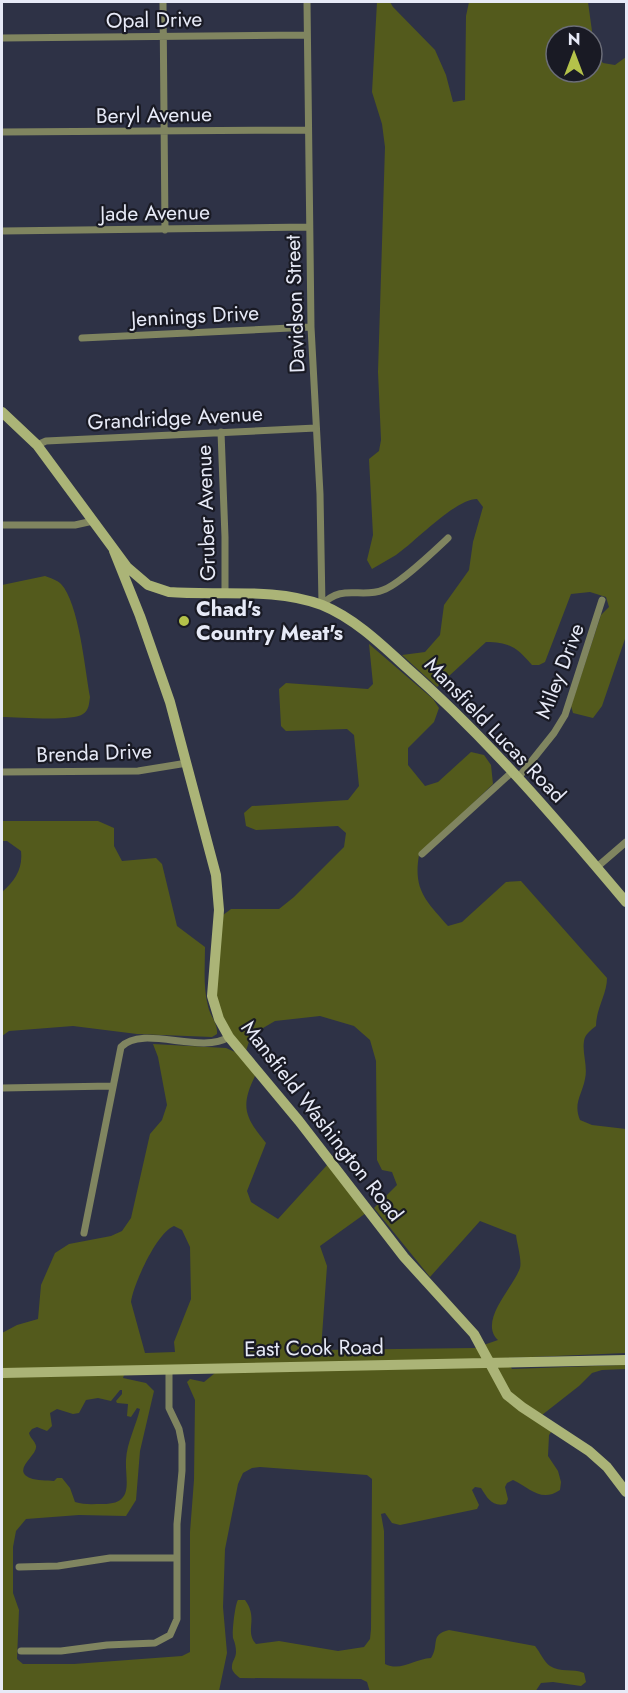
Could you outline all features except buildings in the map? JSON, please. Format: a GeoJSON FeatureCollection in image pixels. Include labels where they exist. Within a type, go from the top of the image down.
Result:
{"type":"FeatureCollection","features":[{"type":"Feature","properties":{"kind":"street"},"geometry":{"type":"LineString","coordinates":[[163,2],[165,230]]}},
{"type":"Feature","properties":{"kind":"street","name":"Davidson Street"},"geometry":{"type":"LineString","coordinates":[[306,2],[311,327],[320,494],[322,605]]}},
{"type":"Feature","properties":{"kind":"street","name":"Opal Drive"},"geometry":{"type":"LineString","coordinates":[[2,38],[307,35]]}},
{"type":"Feature","properties":{"kind":"street","name":"Beryl Avenue"},"geometry":{"type":"LineString","coordinates":[[2,132],[308,130]]}},
{"type":"Feature","properties":{"kind":"street","name":"Jade Avenue"},"geometry":{"type":"LineString","coordinates":[[2,231],[309,227]]}},
{"type":"Feature","properties":{"kind":"street","name":"Jennings Drive"},"geometry":{"type":"LineString","coordinates":[[82,338],[311,327]]}},
{"type":"Feature","properties":{"kind":"street"},"geometry":{"type":"LineString","coordinates":[[2,412],[37,445],[114,551],[127,567],[147,584],[134,600]]}},
{"type":"Feature","properties":{"kind":"street","name":"Grandridge Avenue"},"geometry":{"type":"LineString","coordinates":[[37,445],[46,441],[316,428]]}},
{"type":"Feature","properties":{"kind":"street","name":"Gruber Avenue"},"geometry":{"type":"LineString","coordinates":[[221,432],[225,593]]}},
{"type":"Feature","properties":{"kind":"street"},"geometry":{"type":"LineString","coordinates":[[2,525],[75,525],[93,521]]}},
{"type":"Feature","properties":{"kind":"street"},"geometry":{"type":"LineString","coordinates":[[322,605],[338,594],[383,590],[448,538]]}},
{"type":"Feature","properties":{"kind":"street","name":"Mansfield Washington Road"},"geometry":{"type":"LineString","coordinates":[[114,551],[162,676],[218,886],[219,910],[212,996],[219,1019],[229,1038],[299,1121],[410,1264],[474,1334],[507,1395],[594,1455],[627,1492]]}},
{"type":"Feature","properties":{"kind":"street","name":"Mansfield Lucas Road"},"geometry":{"type":"LineString","coordinates":[[147,584],[162,590],[177,592],[276,596],[322,605],[358,626],[459,715],[627,902]]}},
{"type":"Feature","properties":{"kind":"street","name":"Miley Drive"},"geometry":{"type":"LineString","coordinates":[[422,854],[515,775],[554,733],[565,715],[603,600]]}},
{"type":"Feature","properties":{"kind":"street","name":"Brenda Drive"},"geometry":{"type":"LineString","coordinates":[[2,772],[138,771],[187,763]]}},
{"type":"Feature","properties":{"kind":"street"},"geometry":{"type":"LineString","coordinates":[[597,867],[627,842]]}},
{"type":"Feature","properties":{"kind":"street"},"geometry":{"type":"LineString","coordinates":[[84,1233],[121,1047],[129,1042],[150,1039],[217,1043],[229,1038]]}},
{"type":"Feature","properties":{"kind":"street"},"geometry":{"type":"LineString","coordinates":[[2,1088],[112,1086]]}},
{"type":"Feature","properties":{"kind":"street","name":"East Cook Road"},"geometry":{"type":"LineString","coordinates":[[2,1373],[627,1360]]}},
{"type":"Feature","properties":{"kind":"street"},"geometry":{"type":"LineString","coordinates":[[21,1651],[61,1651],[107,1645],[147,1644],[166,1638],[173,1630],[177,1619],[176,1558],[182,1444],[169,1408],[169,1370]]}},
{"type":"Feature","properties":{"kind":"street"},"geometry":{"type":"LineString","coordinates":[[19,1567],[57,1566],[110,1558],[176,1558]]}},
{"type":"Feature","properties":{"kind":"green space"},"geometry":{"type":"Polygon","coordinates":[[[377,2],[390,2],[435,50],[446,75],[453,102],[465,100],[466,16],[469,2],[588,2],[591,24],[544,24],[544,84],[604,84],[604,63],[615,65],[626,57],[626,636],[602,706],[593,718],[573,713],[571,706],[601,615],[609,607],[606,597],[590,592],[571,594],[545,662],[539,665],[532,665],[512,647],[501,643],[486,642],[437,687],[402,655],[425,652],[440,635],[444,605],[469,570],[473,542],[483,507],[477,499],[468,501],[447,513],[396,555],[372,569],[367,560],[373,535],[369,459],[379,451],[381,440],[378,372],[385,147],[382,124],[372,92],[377,2]]]}},
{"type":"Feature","properties":{"kind":"green space"},"geometry":{"type":"Polygon","coordinates":[[[45,576],[61,584],[67,593],[77,621],[90,697],[88,707],[83,714],[68,718],[2,717],[2,585],[45,576]]]}},
{"type":"Feature","properties":{"kind":"green space"},"geometry":{"type":"Polygon","coordinates":[[[369,644],[433,699],[439,708],[434,722],[408,748],[408,765],[425,786],[438,782],[471,752],[484,755],[491,765],[493,784],[419,855],[420,886],[428,902],[448,926],[462,922],[506,882],[521,881],[607,978],[596,1026],[587,1034],[584,1041],[586,1074],[577,1109],[580,1120],[592,1125],[626,1129],[626,1353],[505,1358],[512,1369],[626,1365],[626,1369],[602,1370],[592,1373],[542,1415],[552,1431],[549,1435],[548,1456],[558,1471],[561,1482],[560,1490],[553,1494],[541,1495],[513,1480],[505,1487],[508,1499],[506,1504],[494,1503],[488,1499],[481,1488],[475,1487],[472,1490],[479,1505],[477,1509],[400,1525],[392,1523],[385,1513],[381,1514],[384,1531],[385,1664],[397,1667],[431,1658],[437,1637],[449,1630],[535,1646],[550,1666],[584,1673],[586,1682],[581,1686],[553,1682],[541,1683],[535,1692],[370,1692],[367,1682],[361,1679],[240,1678],[232,1668],[236,1654],[233,1630],[238,1600],[245,1600],[249,1607],[251,1634],[256,1644],[279,1641],[338,1651],[364,1647],[370,1639],[371,1629],[372,1479],[367,1475],[260,1467],[243,1473],[238,1484],[225,1549],[223,1607],[227,1653],[219,1691],[2,1691],[2,1377],[124,1375],[123,1378],[146,1383],[154,1391],[140,1451],[136,1500],[126,1516],[79,1515],[26,1519],[16,1531],[13,1547],[13,1593],[19,1610],[17,1659],[23,1664],[74,1664],[182,1656],[190,1652],[190,1532],[194,1480],[195,1400],[187,1382],[190,1379],[204,1382],[215,1373],[2,1370],[2,1333],[17,1325],[38,1319],[41,1285],[55,1253],[69,1244],[111,1236],[122,1231],[131,1218],[150,1134],[162,1120],[167,1105],[158,1057],[153,1044],[226,1048],[244,1056],[255,1076],[247,1096],[249,1119],[266,1143],[247,1191],[251,1202],[278,1219],[328,1164],[366,1213],[320,1246],[327,1266],[321,1350],[475,1348],[498,1340],[493,1332],[494,1314],[520,1268],[516,1235],[480,1221],[430,1277],[374,1208],[397,1185],[392,1172],[382,1170],[377,1160],[376,1061],[370,1040],[354,1026],[320,1016],[275,1021],[251,1035],[246,1051],[224,1023],[216,1002],[216,965],[223,915],[231,909],[279,909],[344,847],[346,833],[338,826],[256,830],[246,826],[244,813],[252,806],[348,800],[359,786],[354,735],[347,729],[286,731],[281,726],[279,689],[286,683],[368,689],[373,684],[369,644]],[[174,1226],[167,1230],[153,1248],[141,1272],[131,1302],[145,1353],[175,1352],[174,1342],[191,1299],[190,1247],[182,1230],[174,1226]],[[120,1390],[111,1401],[98,1398],[86,1400],[79,1413],[73,1414],[57,1409],[50,1413],[52,1426],[47,1431],[37,1427],[32,1429],[29,1433],[36,1450],[24,1467],[25,1475],[39,1480],[54,1481],[62,1478],[70,1488],[75,1502],[78,1503],[103,1504],[120,1500],[126,1490],[127,1453],[140,1409],[137,1408],[131,1417],[127,1416],[128,1404],[116,1401],[122,1394],[120,1390]]]}},
{"type":"Feature","properties":{"kind":"green space"},"geometry":{"type":"Polygon","coordinates":[[[2,821],[98,821],[114,828],[114,846],[122,861],[156,858],[162,864],[177,926],[205,947],[206,999],[217,1034],[212,1037],[137,1034],[73,1026],[9,1031],[2,1036],[2,892],[17,874],[21,863],[21,851],[7,841],[2,841],[2,821]]]}},
{"type":"Feature","properties":{"kind":"place","name":"Chad's Country Meat's"},"geometry":{"type":"Point","coordinates":[184,621]}}]}
